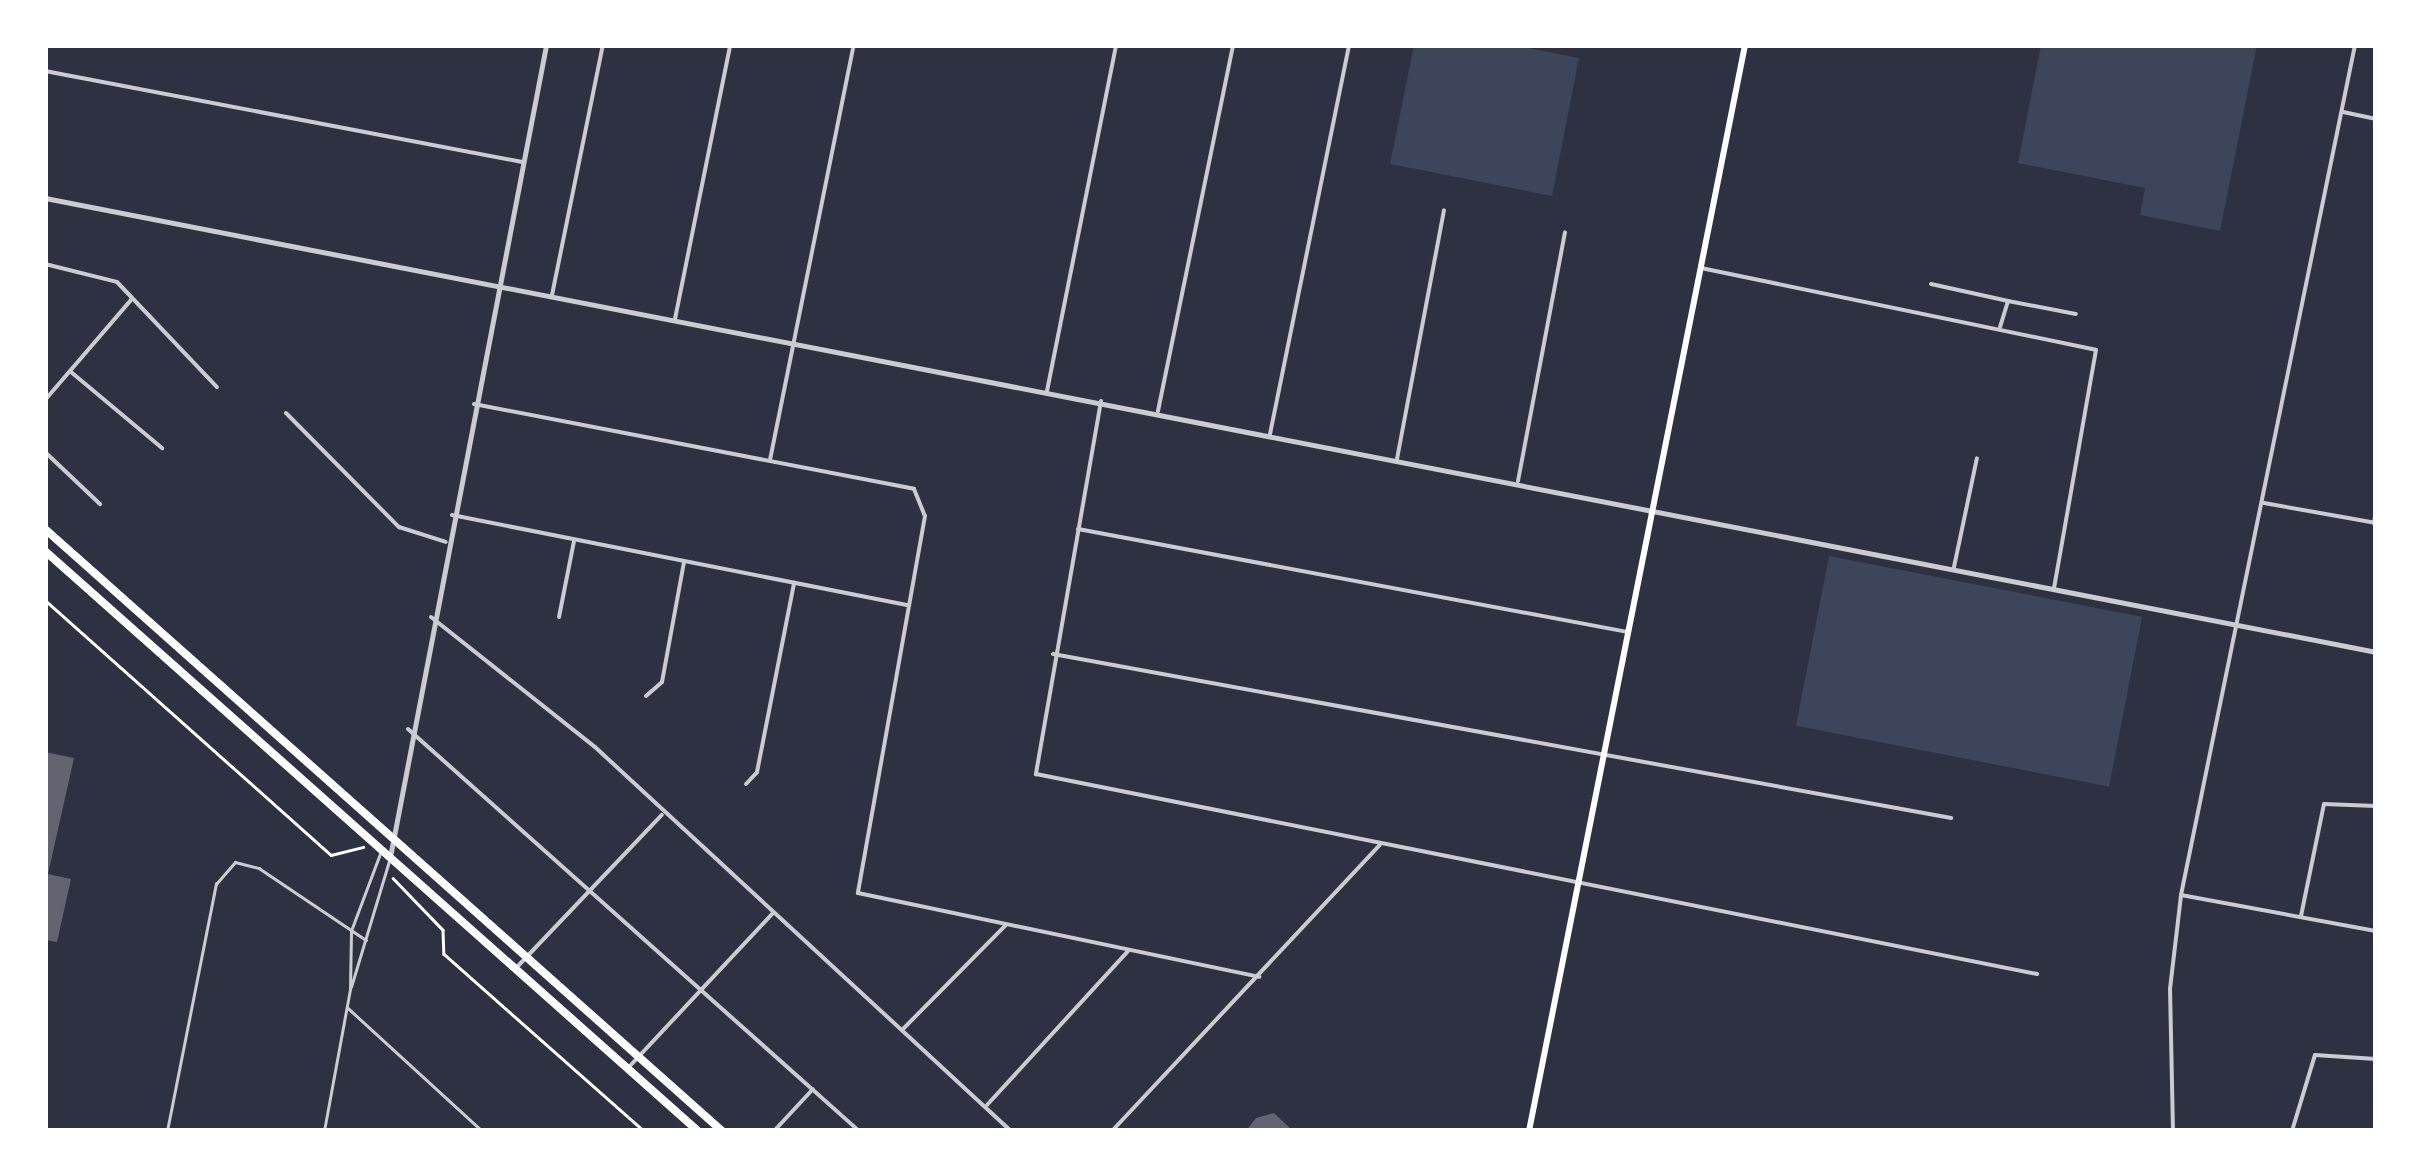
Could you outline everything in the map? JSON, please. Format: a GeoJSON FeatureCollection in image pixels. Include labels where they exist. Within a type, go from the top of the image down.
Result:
{"type":"FeatureCollection","features":[{"type":"Feature","properties":{"kind":"highway"},"geometry":{"type":"LineString","coordinates":[[45,528],[722,1131]]}},
{"type":"Feature","properties":{"kind":"highway"},"geometry":{"type":"LineString","coordinates":[[45,551],[698,1131]]}},
{"type":"Feature","properties":{"kind":"main road"},"geometry":{"type":"LineString","coordinates":[[1529,1131],[1745,45]]}},
{"type":"Feature","properties":{"kind":"street"},"geometry":{"type":"LineString","coordinates":[[390,857],[408,729],[546,45]]}},
{"type":"Feature","properties":{"kind":"street"},"geometry":{"type":"LineString","coordinates":[[552,296],[602,45]]}},
{"type":"Feature","properties":{"kind":"street"},"geometry":{"type":"LineString","coordinates":[[675,319],[730,45]]}},
{"type":"Feature","properties":{"kind":"street"},"geometry":{"type":"LineString","coordinates":[[770,460],[854,45]]}},
{"type":"Feature","properties":{"kind":"street"},"geometry":{"type":"LineString","coordinates":[[1047,391],[1116,45]]}},
{"type":"Feature","properties":{"kind":"street"},"geometry":{"type":"LineString","coordinates":[[1158,411],[1233,45]]}},
{"type":"Feature","properties":{"kind":"street"},"geometry":{"type":"LineString","coordinates":[[1270,434],[1348,45]]}},
{"type":"Feature","properties":{"kind":"street"},"geometry":{"type":"LineString","coordinates":[[2173,1131],[2170,989],[2181,895],[2233,624],[2264,503],[2355,45]]}},
{"type":"Feature","properties":{"kind":"street"},"geometry":{"type":"LineString","coordinates":[[45,71],[523,162]]}},
{"type":"Feature","properties":{"kind":"street"},"geometry":{"type":"LineString","coordinates":[[2343,112],[2376,119]]}},
{"type":"Feature","properties":{"kind":"street"},"geometry":{"type":"LineString","coordinates":[[45,198],[1653,507],[2376,652]]}},
{"type":"Feature","properties":{"kind":"street"},"geometry":{"type":"LineString","coordinates":[[1396,459],[1444,210]]}},
{"type":"Feature","properties":{"kind":"street"},"geometry":{"type":"LineString","coordinates":[[1518,481],[1565,232]]}},
{"type":"Feature","properties":{"kind":"street"},"geometry":{"type":"LineString","coordinates":[[45,264],[117,282],[217,387]]}},
{"type":"Feature","properties":{"kind":"street"},"geometry":{"type":"LineString","coordinates":[[1701,268],[2000,327],[2096,350],[2054,589]]}},
{"type":"Feature","properties":{"kind":"street"},"geometry":{"type":"LineString","coordinates":[[1931,284],[2076,314]]}},
{"type":"Feature","properties":{"kind":"street"},"geometry":{"type":"LineString","coordinates":[[45,400],[132,299]]}},
{"type":"Feature","properties":{"kind":"street"},"geometry":{"type":"LineString","coordinates":[[2000,327],[2008,301]]}},
{"type":"Feature","properties":{"kind":"street"},"geometry":{"type":"LineString","coordinates":[[70,372],[162,448]]}},
{"type":"Feature","properties":{"kind":"street"},"geometry":{"type":"LineString","coordinates":[[1102,402],[1031,761],[1038,776],[1578,886],[2038,974]]}},
{"type":"Feature","properties":{"kind":"street"},"geometry":{"type":"LineString","coordinates":[[474,404],[900,484],[921,496],[908,605],[858,893],[1260,977]]}},
{"type":"Feature","properties":{"kind":"street"},"geometry":{"type":"LineString","coordinates":[[286,413],[399,527],[446,542]]}},
{"type":"Feature","properties":{"kind":"street"},"geometry":{"type":"LineString","coordinates":[[45,452],[100,504]]}},
{"type":"Feature","properties":{"kind":"street"},"geometry":{"type":"LineString","coordinates":[[1954,568],[1976,458]]}},
{"type":"Feature","properties":{"kind":"street"},"geometry":{"type":"LineString","coordinates":[[2264,503],[2375,523],[2376,511]]}},
{"type":"Feature","properties":{"kind":"street"},"geometry":{"type":"LineString","coordinates":[[452,515],[908,605]]}},
{"type":"Feature","properties":{"kind":"street"},"geometry":{"type":"LineString","coordinates":[[1078,530],[1628,632]]}},
{"type":"Feature","properties":{"kind":"street"},"geometry":{"type":"LineString","coordinates":[[558,617],[574,541]]}},
{"type":"Feature","properties":{"kind":"street"},"geometry":{"type":"LineString","coordinates":[[646,696],[662,682],[684,562]]}},
{"type":"Feature","properties":{"kind":"street"},"geometry":{"type":"LineString","coordinates":[[746,784],[757,772],[794,582]]}},
{"type":"Feature","properties":{"kind":"street"},"geometry":{"type":"LineString","coordinates":[[431,617],[582,736],[662,815],[903,1029],[1011,1131]]}},
{"type":"Feature","properties":{"kind":"street"},"geometry":{"type":"LineString","coordinates":[[1054,654],[1603,758],[1952,818]]}},
{"type":"Feature","properties":{"kind":"street"},"geometry":{"type":"LineString","coordinates":[[408,729],[697,992],[859,1131]]}},
{"type":"Feature","properties":{"kind":"street"},"geometry":{"type":"LineString","coordinates":[[2301,916],[2324,804],[2376,806]]}},
{"type":"Feature","properties":{"kind":"street"},"geometry":{"type":"LineString","coordinates":[[515,970],[662,815]]}},
{"type":"Feature","properties":{"kind":"street"},"geometry":{"type":"LineString","coordinates":[[382,849],[390,836]]}},
{"type":"Feature","properties":{"kind":"street"},"geometry":{"type":"LineString","coordinates":[[1112,1131],[1380,845]]}},
{"type":"Feature","properties":{"kind":"street"},"geometry":{"type":"LineString","coordinates":[[2181,895],[2376,932]]}},
{"type":"Feature","properties":{"kind":"street"},"geometry":{"type":"LineString","coordinates":[[627,1069],[772,914]]}},
{"type":"Feature","properties":{"kind":"street"},"geometry":{"type":"LineString","coordinates":[[903,1029],[1005,926]]}},
{"type":"Feature","properties":{"kind":"street"},"geometry":{"type":"LineString","coordinates":[[986,1106],[1129,950]]}},
{"type":"Feature","properties":{"kind":"street"},"geometry":{"type":"LineString","coordinates":[[2292,1131],[2315,1055],[2376,1058]]}},
{"type":"Feature","properties":{"kind":"street"},"geometry":{"type":"LineString","coordinates":[[774,1131],[813,1088]]}},
{"type":"Feature","properties":{"kind":"lane"},"geometry":{"type":"LineString","coordinates":[[324,1131],[350,989],[351,931],[382,849]]}},
{"type":"Feature","properties":{"kind":"lane"},"geometry":{"type":"LineString","coordinates":[[350,989],[390,857]]}},
{"type":"Feature","properties":{"kind":"lane"},"geometry":{"type":"LineString","coordinates":[[168,1131],[216,884],[235,862],[305,900],[366,940]]}},
{"type":"Feature","properties":{"kind":"lane"},"geometry":{"type":"LineString","coordinates":[[347,1007],[482,1131]]}},
{"type":"Feature","properties":{"kind":"path"},"geometry":{"type":"LineString","coordinates":[[45,600],[331,854],[365,846],[372,856]]}},
{"type":"Feature","properties":{"kind":"path"},"geometry":{"type":"LineString","coordinates":[[393,878],[444,930],[444,954],[644,1131]]}},
{"type":"Feature","properties":{"kind":"shaded area"},"geometry":{"type":"Polygon","coordinates":[[[1414,45],[1514,45],[1579,58],[1552,196],[1390,164],[1414,45]]]}},
{"type":"Feature","properties":{"kind":"shaded area"},"geometry":{"type":"Polygon","coordinates":[[[2041,45],[2257,45],[2220,231],[2140,215],[2145,188],[2018,163],[2041,45]]]}},
{"type":"Feature","properties":{"kind":"shaded area"},"geometry":{"type":"Polygon","coordinates":[[[1829,556],[2142,617],[2109,787],[1796,726],[1829,556]]]}},
{"type":"Feature","properties":{"kind":"building"},"geometry":{"type":"Polygon","coordinates":[[[45,752],[74,758],[48,874],[71,879],[57,942],[45,940],[45,752]]]}},
{"type":"Feature","properties":{"kind":"building"},"geometry":{"type":"Polygon","coordinates":[[[1274,1113],[1293,1131],[1246,1131],[1256,1118],[1274,1113]]]}}]}
